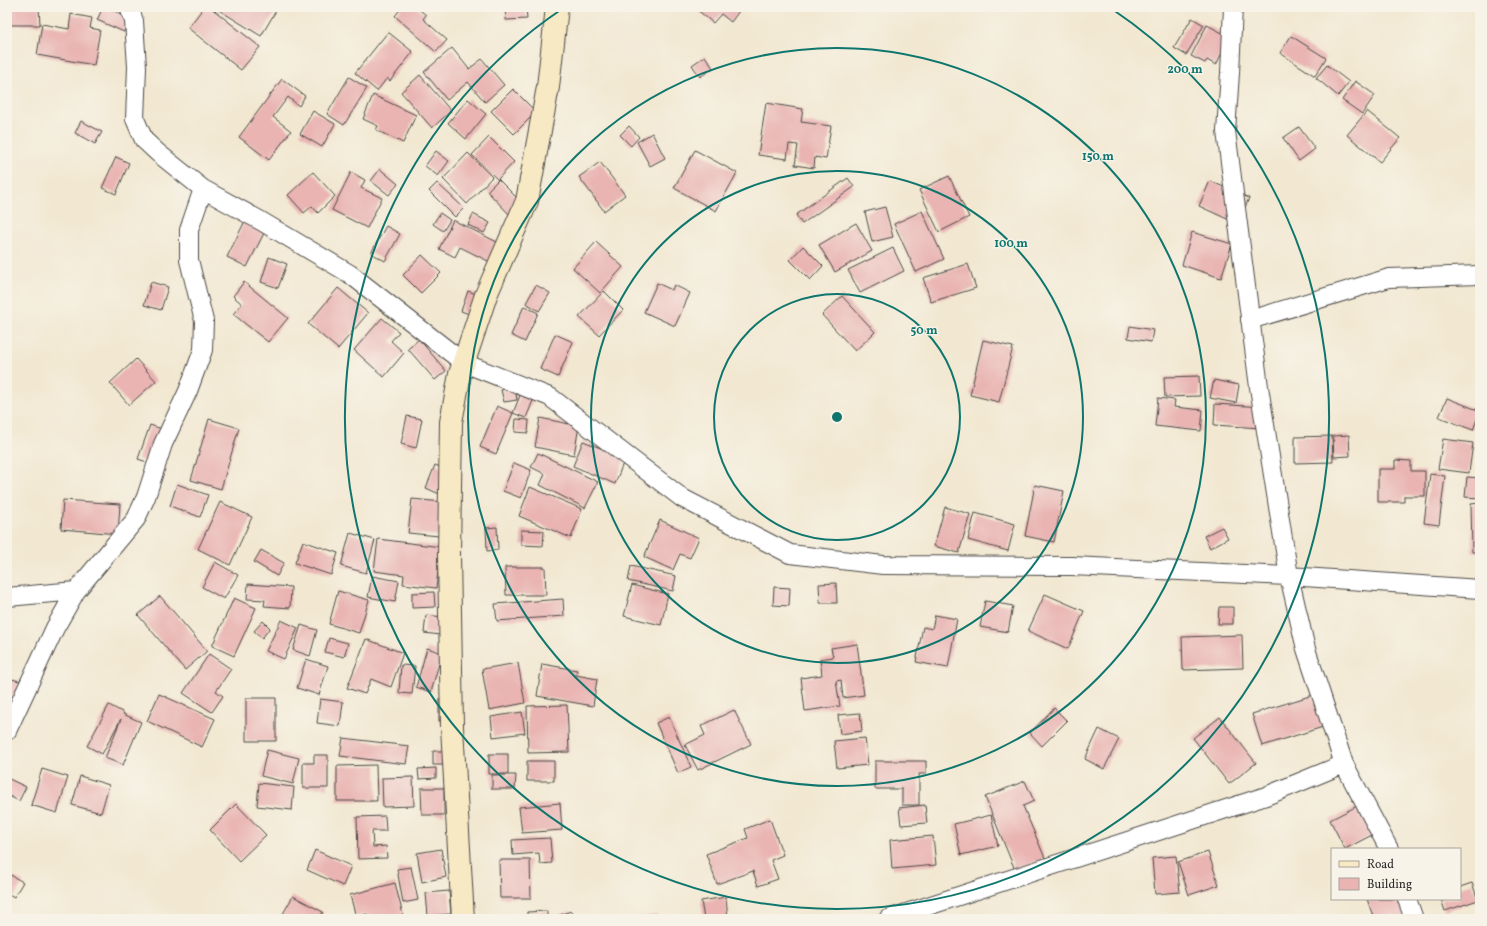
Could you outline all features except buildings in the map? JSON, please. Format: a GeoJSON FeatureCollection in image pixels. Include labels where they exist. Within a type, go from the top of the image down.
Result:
{"type":"FeatureCollection","features":[{"type":"Feature","properties":{"kind":"street"},"geometry":{"type":"LineString","coordinates":[[129,7],[134,21],[137,67],[135,119],[144,140],[158,153],[203,189],[261,221],[350,274],[464,363],[550,397],[682,498],[790,554],[883,565],[1072,566],[1289,576],[1480,589]]}},
{"type":"Feature","properties":{"kind":"street"},"geometry":{"type":"LineString","coordinates":[[463,919],[452,727],[449,555],[451,422],[460,374],[486,295],[527,201],[548,87],[557,7]]}},
{"type":"Feature","properties":{"kind":"street"},"geometry":{"type":"LineString","coordinates":[[1233,7],[1226,131],[1259,387],[1289,576],[1306,649],[1344,764],[1388,848]]}},
{"type":"Feature","properties":{"kind":"street"},"geometry":{"type":"LineString","coordinates":[[7,731],[55,628],[76,591],[136,519],[146,497],[163,444],[188,391],[203,350],[204,321],[189,260],[189,230],[203,189]]}},
{"type":"Feature","properties":{"kind":"street"},"geometry":{"type":"LineString","coordinates":[[1250,320],[1389,278],[1480,275]]}},
{"type":"Feature","properties":{"kind":"street"},"geometry":{"type":"LineString","coordinates":[[7,597],[76,591]]}},
{"type":"Feature","properties":{"kind":"street"},"geometry":{"type":"LineString","coordinates":[[888,919],[1266,796],[1344,764]]}},
{"type":"Feature","properties":{"kind":"street"},"geometry":{"type":"LineString","coordinates":[[1407,900],[1414,919]]}}]}
